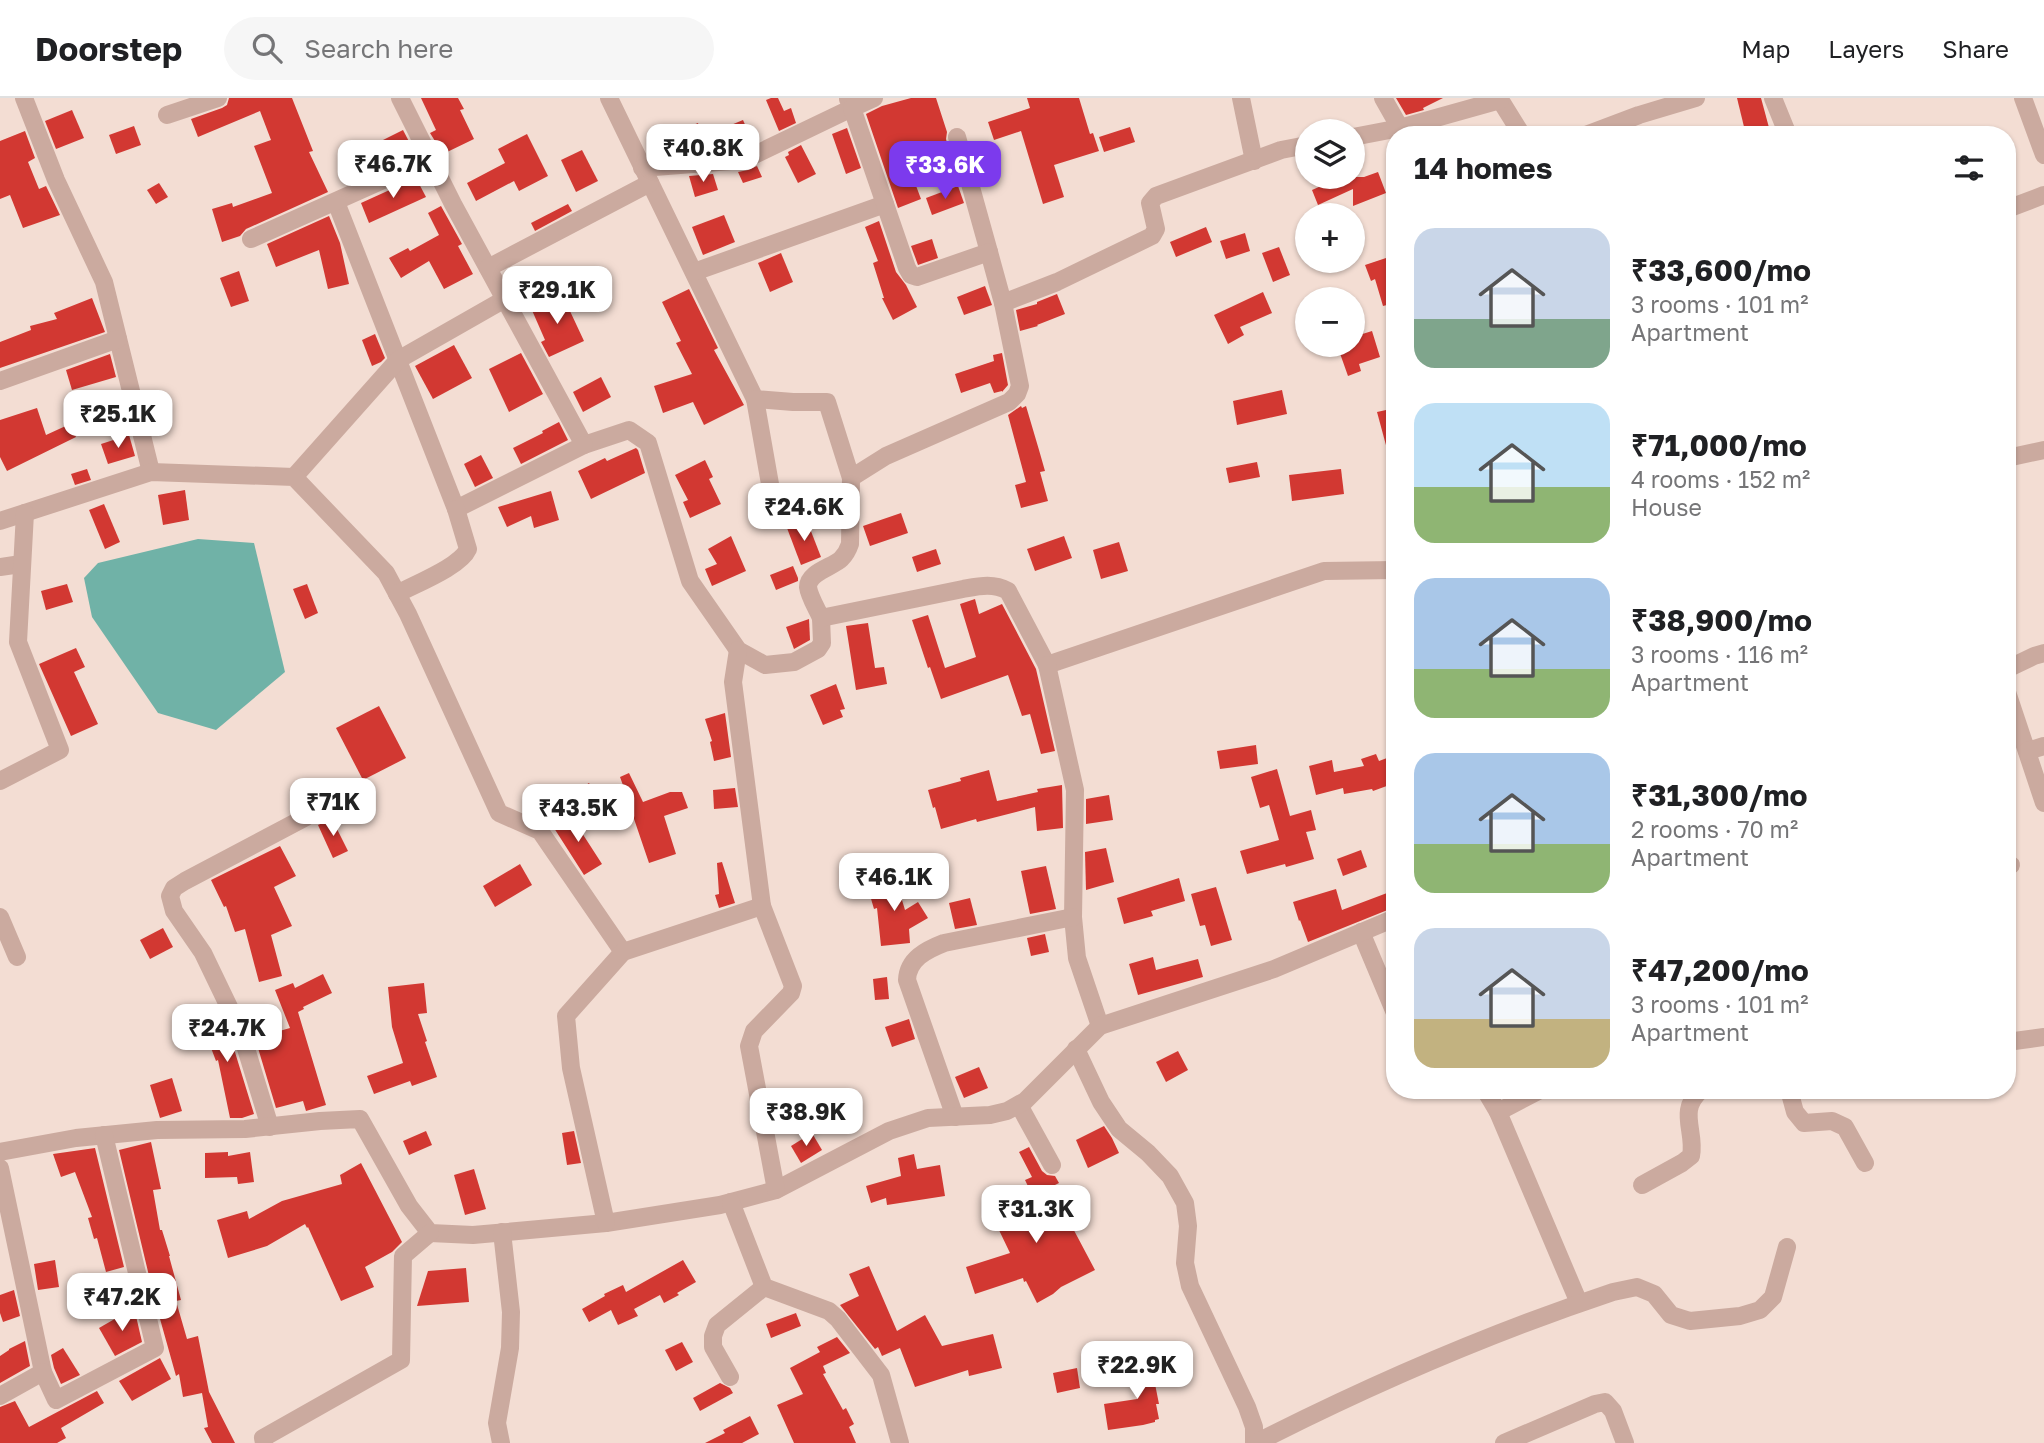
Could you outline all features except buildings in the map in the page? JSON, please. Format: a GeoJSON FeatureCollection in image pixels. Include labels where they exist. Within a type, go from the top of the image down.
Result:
{"type":"FeatureCollection","features":[{"type":"Feature","properties":{"kind":"street"},"geometry":{"type":"LineString","coordinates":[[24,98],[57,180],[104,282],[151,472]]}},
{"type":"Feature","properties":{"kind":"street"},"geometry":{"type":"LineString","coordinates":[[167,115],[218,98]]}},
{"type":"Feature","properties":{"kind":"street"},"geometry":{"type":"LineString","coordinates":[[400,98],[584,445]]}},
{"type":"Feature","properties":{"kind":"street"},"geometry":{"type":"LineString","coordinates":[[609,98],[755,399],[770,484]]}},
{"type":"Feature","properties":{"kind":"street"},"geometry":{"type":"LineString","coordinates":[[488,268],[646,176],[744,160],[850,103],[874,98]]}},
{"type":"Feature","properties":{"kind":"street"},"geometry":{"type":"LineString","coordinates":[[1241,98],[1254,161]]}},
{"type":"Feature","properties":{"kind":"street"},"geometry":{"type":"LineString","coordinates":[[1383,98],[1399,126]]}},
{"type":"Feature","properties":{"kind":"street"},"geometry":{"type":"LineString","coordinates":[[1602,126],[1637,106],[1696,98]]}},
{"type":"Feature","properties":{"kind":"street"},"geometry":{"type":"LineString","coordinates":[[1773,98],[1784,126]]}},
{"type":"Feature","properties":{"kind":"street"},"geometry":{"type":"LineString","coordinates":[[2024,98],[2044,155]]}},
{"type":"Feature","properties":{"kind":"street"},"geometry":{"type":"LineString","coordinates":[[1407,126],[1499,99],[1516,126]]}},
{"type":"Feature","properties":{"kind":"street"},"geometry":{"type":"LineString","coordinates":[[850,103],[911,275],[917,276],[989,252]]}},
{"type":"Feature","properties":{"kind":"street"},"geometry":{"type":"LineString","coordinates":[[1365,134],[1386,130]]}},
{"type":"Feature","properties":{"kind":"street"},"geometry":{"type":"LineString","coordinates":[[851,478],[886,456],[1009,402],[1020,386],[1003,303],[957,137]]}},
{"type":"Feature","properties":{"kind":"street"},"geometry":{"type":"LineString","coordinates":[[1003,303],[1057,282],[1152,236],[1156,229],[1150,203],[1156,197],[1281,150],[1295,147]]}},
{"type":"Feature","properties":{"kind":"street"},"geometry":{"type":"LineString","coordinates":[[251,239],[430,159]]}},
{"type":"Feature","properties":{"kind":"street"},"geometry":{"type":"LineString","coordinates":[[2016,206],[2044,195]]}},
{"type":"Feature","properties":{"kind":"street"},"geometry":{"type":"LineString","coordinates":[[336,202],[456,509],[468,549],[465,556],[456,563],[397,594]]}},
{"type":"Feature","properties":{"kind":"street"},"geometry":{"type":"LineString","coordinates":[[694,272],[885,204]]}},
{"type":"Feature","properties":{"kind":"street"},"geometry":{"type":"LineString","coordinates":[[294,477],[398,360],[505,299]]}},
{"type":"Feature","properties":{"kind":"street"},"geometry":{"type":"LineString","coordinates":[[0,381],[118,339]]}},
{"type":"Feature","properties":{"kind":"street"},"geometry":{"type":"LineString","coordinates":[[456,509],[584,445],[629,430],[648,443],[690,581],[738,650],[765,666],[794,662],[818,649],[822,643],[821,618],[808,587],[813,576],[839,561],[847,552],[850,544],[851,478],[827,402],[755,399]]}},
{"type":"Feature","properties":{"kind":"street"},"geometry":{"type":"LineString","coordinates":[[2016,456],[2044,450]]}},
{"type":"Feature","properties":{"kind":"street"},"geometry":{"type":"LineString","coordinates":[[0,521],[151,472],[294,477],[386,573],[499,813],[540,831],[623,952]]}},
{"type":"Feature","properties":{"kind":"street"},"geometry":{"type":"LineString","coordinates":[[0,781],[60,750],[18,642],[25,513]]}},
{"type":"Feature","properties":{"kind":"street"},"geometry":{"type":"LineString","coordinates":[[0,567],[21,564]]}},
{"type":"Feature","properties":{"kind":"street"},"geometry":{"type":"LineString","coordinates":[[1047,665],[1324,571],[1386,570]]}},
{"type":"Feature","properties":{"kind":"street"},"geometry":{"type":"LineString","coordinates":[[821,618],[983,585],[998,586],[1008,591],[1047,665],[1075,790],[1073,917],[1077,958],[1100,1026]]}},
{"type":"Feature","properties":{"kind":"street"},"geometry":{"type":"LineString","coordinates":[[738,650],[733,682],[761,906],[793,986],[791,993],[754,1031],[749,1045],[776,1190]]}},
{"type":"Feature","properties":{"kind":"street"},"geometry":{"type":"LineString","coordinates":[[2016,665],[2044,653]]}},
{"type":"Feature","properties":{"kind":"street"},"geometry":{"type":"LineString","coordinates":[[2016,709],[2035,748],[2044,803]]}},
{"type":"Feature","properties":{"kind":"street"},"geometry":{"type":"LineString","coordinates":[[270,1127],[241,1032],[203,953],[174,911],[170,896],[174,888],[185,881],[306,817]]}},
{"type":"Feature","properties":{"kind":"street"},"geometry":{"type":"LineString","coordinates":[[606,1223],[571,1068],[566,1016],[623,952],[761,906]]}},
{"type":"Feature","properties":{"kind":"street"},"geometry":{"type":"LineString","coordinates":[[0,917],[17,957]]}},
{"type":"Feature","properties":{"kind":"street"},"geometry":{"type":"LineString","coordinates":[[955,1117],[907,980],[908,970],[927,950],[944,943],[1073,917]]}},
{"type":"Feature","properties":{"kind":"street"},"geometry":{"type":"LineString","coordinates":[[264,1443],[263,1438],[401,1360],[403,1256],[430,1233],[473,1235],[606,1223],[730,1202],[776,1190],[889,1130],[928,1118],[990,1115],[1007,1111],[1025,1101],[1100,1026],[1274,969],[1386,922]]}},
{"type":"Feature","properties":{"kind":"street"},"geometry":{"type":"LineString","coordinates":[[1361,932],[1386,992]]}},
{"type":"Feature","properties":{"kind":"street"},"geometry":{"type":"LineString","coordinates":[[2016,1041],[2044,1037]]}},
{"type":"Feature","properties":{"kind":"street"},"geometry":{"type":"LineString","coordinates":[[1076,1049],[1101,1101],[1119,1129],[1170,1176],[1185,1203],[1188,1226],[1185,1263],[1190,1286],[1247,1408],[1254,1427],[1255,1443],[1338,1402],[1455,1350],[1613,1292],[1637,1287],[1654,1293],[1671,1315],[1690,1321],[1740,1316],[1760,1310],[1773,1297],[1787,1247]]}},
{"type":"Feature","properties":{"kind":"street"},"geometry":{"type":"LineString","coordinates":[[1490,1099],[1579,1303]]}},
{"type":"Feature","properties":{"kind":"street"},"geometry":{"type":"LineString","coordinates":[[1498,1112],[1523,1099]]}},
{"type":"Feature","properties":{"kind":"street"},"geometry":{"type":"LineString","coordinates":[[1642,1185],[1691,1156],[1693,1145],[1688,1118],[1689,1105],[1694,1099]]}},
{"type":"Feature","properties":{"kind":"street"},"geometry":{"type":"LineString","coordinates":[[1791,1099],[1794,1112],[1804,1123],[1832,1121],[1844,1127],[1865,1163]]}},
{"type":"Feature","properties":{"kind":"street"},"geometry":{"type":"LineString","coordinates":[[1019,1105],[1052,1165]]}},
{"type":"Feature","properties":{"kind":"street"},"geometry":{"type":"LineString","coordinates":[[0,1152],[76,1138],[157,1130],[245,1129],[360,1119],[409,1206],[430,1233]]}},
{"type":"Feature","properties":{"kind":"street"},"geometry":{"type":"LineString","coordinates":[[0,1168],[43,1372],[56,1400],[155,1348],[104,1135]]}},
{"type":"Feature","properties":{"kind":"street"},"geometry":{"type":"LineString","coordinates":[[730,1202],[764,1287],[829,1311],[881,1375],[900,1443]]}},
{"type":"Feature","properties":{"kind":"street"},"geometry":{"type":"LineString","coordinates":[[501,1443],[496,1423],[510,1348],[511,1312],[502,1232]]}},
{"type":"Feature","properties":{"kind":"street"},"geometry":{"type":"LineString","coordinates":[[730,1377],[713,1347],[717,1325],[764,1287]]}},
{"type":"Feature","properties":{"kind":"street"},"geometry":{"type":"LineString","coordinates":[[0,1396],[43,1372]]}},
{"type":"Feature","properties":{"kind":"street"},"geometry":{"type":"LineString","coordinates":[[1504,1443],[1605,1402],[1613,1411],[1625,1443]]}},
{"type":"Feature","properties":{"kind":"water"},"geometry":{"type":"Polygon","coordinates":[[[198,539],[254,543],[285,672],[216,730],[158,713],[92,617],[84,578],[98,563],[198,539]]]}}]}
